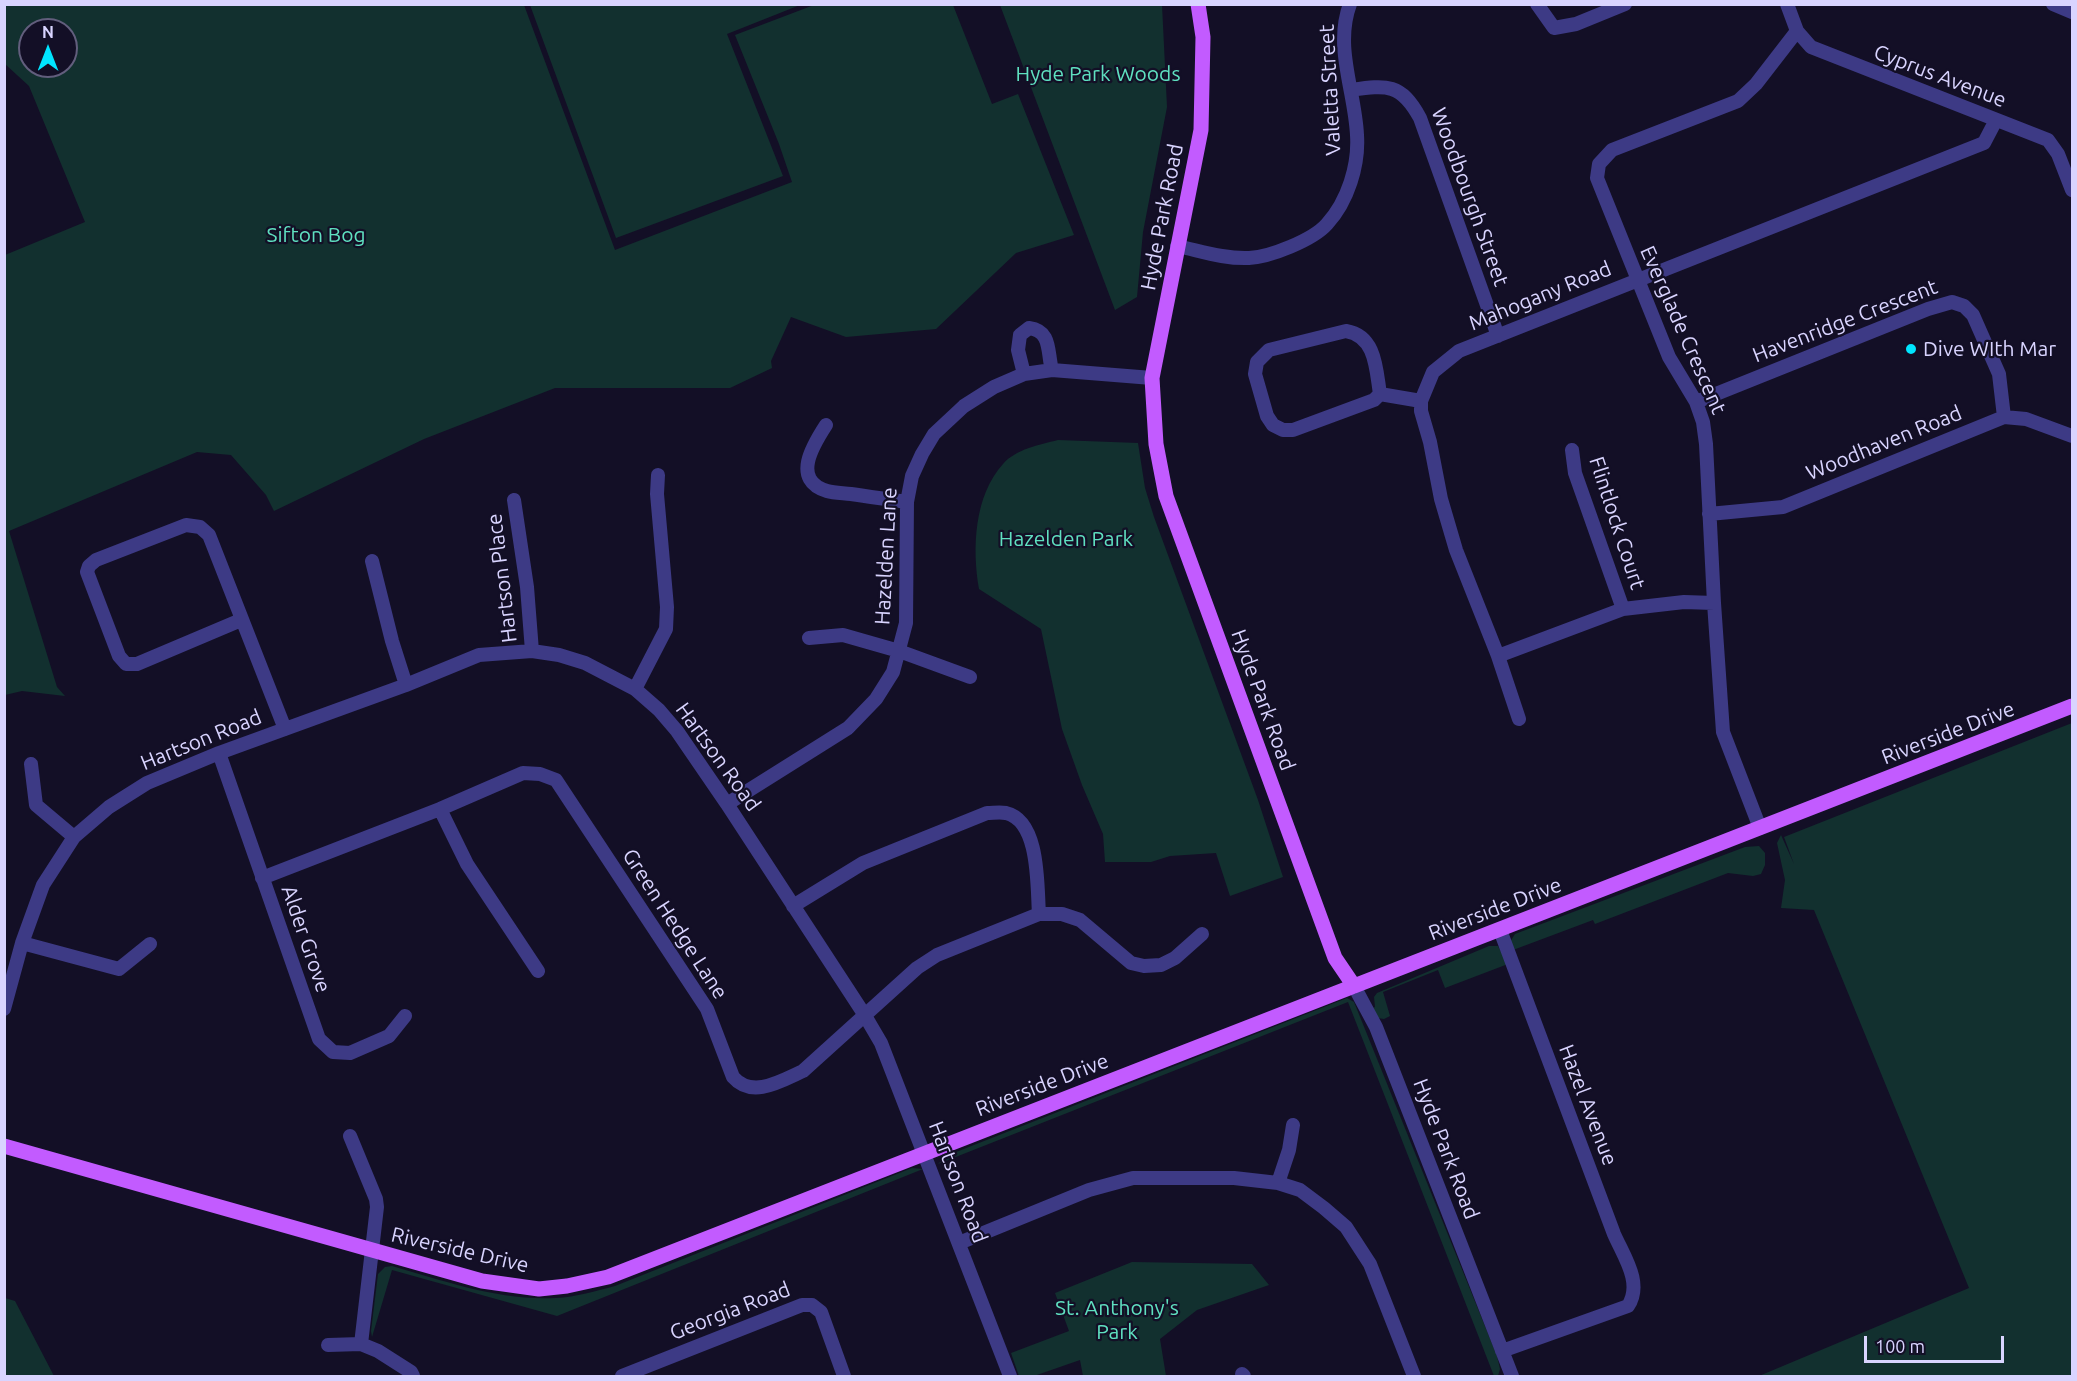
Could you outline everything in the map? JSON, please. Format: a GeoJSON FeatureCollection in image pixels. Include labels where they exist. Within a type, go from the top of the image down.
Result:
{"type":"FeatureCollection","features":[{"type":"Feature","properties":{"kind":"main road","name":"Hyde Park Road"},"geometry":{"type":"LineString","coordinates":[[1198,4],[1203,37],[1201,130],[1152,378],[1156,444],[1166,496],[1335,958],[1354,986]]}},
{"type":"Feature","properties":{"kind":"main road","name":"Riverside Drive"},"geometry":{"type":"LineString","coordinates":[[4,1146],[482,1281],[539,1289],[567,1286],[608,1277],[2073,706]]}},
{"type":"Feature","properties":{"kind":"street","name":"Valetta Street"},"geometry":{"type":"LineString","coordinates":[[1177,246],[1229,258],[1251,258],[1274,254],[1301,242],[1326,225],[1353,176],[1357,153],[1351,90],[1345,64],[1344,19],[1350,4]]}},
{"type":"Feature","properties":{"kind":"street"},"geometry":{"type":"LineString","coordinates":[[1537,4],[1554,28],[1576,24],[1625,4]]}},
{"type":"Feature","properties":{"kind":"street","name":"Cyprus Avenue"},"geometry":{"type":"LineString","coordinates":[[1787,4],[1797,31],[1811,47],[2048,140],[2058,154],[2073,190]]}},
{"type":"Feature","properties":{"kind":"street"},"geometry":{"type":"LineString","coordinates":[[2053,4],[2073,12]]}},
{"type":"Feature","properties":{"kind":"street","name":"Everglade Crescent"},"geometry":{"type":"LineString","coordinates":[[1760,828],[1723,732],[1703,422],[1696,402],[1669,357],[1597,178],[1599,164],[1612,150],[1738,101],[1756,84],[1797,31]]}},
{"type":"Feature","properties":{"kind":"street","name":"Woodbourgh Street"},"geometry":{"type":"LineString","coordinates":[[1351,90],[1381,86],[1400,92],[1412,102],[1420,117],[1498,336]]}},
{"type":"Feature","properties":{"kind":"street","name":"Mahogany Road"},"geometry":{"type":"LineString","coordinates":[[1421,401],[1433,372],[1459,351],[1984,143],[1996,120]]}},
{"type":"Feature","properties":{"kind":"street","name":"Havenridge Crescent"},"geometry":{"type":"LineString","coordinates":[[1696,402],[1928,309],[1952,302],[1964,306],[1973,315],[1999,374],[2004,417]]}},
{"type":"Feature","properties":{"kind":"street"},"geometry":{"type":"LineString","coordinates":[[1024,374],[1018,350],[1020,335],[1029,328],[1038,329],[1047,338],[1052,370]]}},
{"type":"Feature","properties":{"kind":"street"},"geometry":{"type":"LineString","coordinates":[[1346,330],[1356,333],[1370,348],[1380,394],[1374,400],[1313,423],[1293,430],[1283,430],[1273,425],[1267,416],[1255,374],[1257,362],[1269,350],[1346,330]]}},
{"type":"Feature","properties":{"kind":"street","name":"Hazelden Lane"},"geometry":{"type":"LineString","coordinates":[[727,804],[848,728],[876,699],[893,672],[906,623],[907,502],[912,476],[934,434],[964,406],[994,387],[1024,374],[1052,370],[1152,378]]}},
{"type":"Feature","properties":{"kind":"street"},"geometry":{"type":"LineString","coordinates":[[1380,394],[1421,401],[1421,411],[1430,442],[1441,499],[1456,550],[1519,719]]}},
{"type":"Feature","properties":{"kind":"street"},"geometry":{"type":"LineString","coordinates":[[2004,417],[2026,419],[2073,436]]}},
{"type":"Feature","properties":{"kind":"street","name":"Woodhaven Road"},"geometry":{"type":"LineString","coordinates":[[1709,514],[1783,507],[2004,417]]}},
{"type":"Feature","properties":{"kind":"street"},"geometry":{"type":"LineString","coordinates":[[826,424],[813,446],[807,467],[814,485],[826,491],[907,502]]}},
{"type":"Feature","properties":{"kind":"street","name":"Flintlock Court"},"geometry":{"type":"LineString","coordinates":[[1572,450],[1575,473],[1623,609]]}},
{"type":"Feature","properties":{"kind":"street"},"geometry":{"type":"LineString","coordinates":[[635,689],[666,629],[668,607],[657,494],[658,475]]}},
{"type":"Feature","properties":{"kind":"street","name":"Hartson Place"},"geometry":{"type":"LineString","coordinates":[[514,500],[527,587],[532,651]]}},
{"type":"Feature","properties":{"kind":"street"},"geometry":{"type":"LineString","coordinates":[[241,620],[137,664],[126,664],[119,656],[87,572],[89,566],[96,560],[186,525],[200,527],[209,535],[285,729]]}},
{"type":"Feature","properties":{"kind":"street"},"geometry":{"type":"LineString","coordinates":[[372,561],[392,641],[406,685]]}},
{"type":"Feature","properties":{"kind":"street"},"geometry":{"type":"LineString","coordinates":[[1497,656],[1623,609],[1684,602],[1713,603]]}},
{"type":"Feature","properties":{"kind":"street"},"geometry":{"type":"LineString","coordinates":[[809,638],[843,635],[899,651],[970,677]]}},
{"type":"Feature","properties":{"kind":"street","name":"Hartson Road"},"geometry":{"type":"LineString","coordinates":[[4,1009],[22,943],[43,885],[74,837],[108,807],[147,783],[219,753],[406,685],[479,655],[532,651],[559,655],[585,663],[635,689],[659,710],[677,731],[864,1014],[881,1043],[1010,1377]]}},
{"type":"Feature","properties":{"kind":"street","name":"Alder Grove"},"geometry":{"type":"LineString","coordinates":[[219,753],[319,1039],[333,1052],[350,1053],[389,1036],[405,1016]]}},
{"type":"Feature","properties":{"kind":"street"},"geometry":{"type":"LineString","coordinates":[[31,764],[36,805],[74,837]]}},
{"type":"Feature","properties":{"kind":"street","name":"Green Hedge Lane"},"geometry":{"type":"LineString","coordinates":[[262,878],[440,809],[523,773],[540,774],[556,780],[707,1009],[733,1077],[740,1084],[758,1088],[803,1071],[917,968],[937,955],[1039,914],[1062,914],[1080,920],[1131,963],[1144,966],[1161,965],[1175,958],[1202,934]]}},
{"type":"Feature","properties":{"kind":"street"},"geometry":{"type":"LineString","coordinates":[[440,809],[467,864],[538,971]]}},
{"type":"Feature","properties":{"kind":"street"},"geometry":{"type":"LineString","coordinates":[[793,906],[863,863],[987,813],[1006,813],[1017,818],[1030,833],[1035,857],[1039,914]]}},
{"type":"Feature","properties":{"kind":"street","name":"Hazel Avenue"},"geometry":{"type":"LineString","coordinates":[[1500,930],[1634,1281],[1634,1296],[1628,1306],[1502,1351]]}},
{"type":"Feature","properties":{"kind":"street"},"geometry":{"type":"LineString","coordinates":[[22,943],[119,969],[150,944]]}},
{"type":"Feature","properties":{"kind":"street","name":"Hyde Park Road"},"geometry":{"type":"LineString","coordinates":[[1354,986],[1376,1027],[1512,1377]]}},
{"type":"Feature","properties":{"kind":"street"},"geometry":{"type":"LineString","coordinates":[[1278,1183],[1293,1125]]}},
{"type":"Feature","properties":{"kind":"street"},"geometry":{"type":"LineString","coordinates":[[350,1136],[376,1199],[377,1207],[361,1344]]}},
{"type":"Feature","properties":{"kind":"street"},"geometry":{"type":"LineString","coordinates":[[959,1243],[1089,1190],[1133,1178],[1234,1178],[1278,1183],[1300,1190],[1346,1227],[1370,1264],[1414,1377]]}},
{"type":"Feature","properties":{"kind":"street","name":"Georgia Road"},"geometry":{"type":"LineString","coordinates":[[622,1377],[802,1305],[812,1305],[821,1312],[844,1377]]}},
{"type":"Feature","properties":{"kind":"street"},"geometry":{"type":"LineString","coordinates":[[328,1346],[361,1344],[378,1351],[411,1372],[413,1377]]}},
{"type":"Feature","properties":{"kind":"green space","name":"Sifton Bog"},"geometry":{"type":"Polygon","coordinates":[[[5,4],[524,5],[615,250],[792,182],[735,35],[814,5],[953,5],[992,104],[1018,94],[1074,235],[1016,253],[936,329],[846,337],[791,317],[771,361],[772,368],[730,388],[555,388],[424,439],[274,511],[266,495],[231,455],[197,452],[9,531],[57,687],[65,696],[22,691],[5,695],[5,255],[85,222],[29,86],[20,78],[78,78],[78,18],[18,18],[18,76],[5,64],[5,4]]]}},
{"type":"Feature","properties":{"kind":"green space"},"geometry":{"type":"Polygon","coordinates":[[[530,5],[800,5],[727,34],[783,176],[616,238],[530,5]]]}},
{"type":"Feature","properties":{"kind":"green space","name":"Hyde Park Woods"},"geometry":{"type":"Polygon","coordinates":[[[1000,5],[1162,5],[1167,107],[1143,232],[1137,297],[1115,310],[1000,5]]]}},
{"type":"Feature","properties":{"kind":"green space","name":"Hazelden Park"},"geometry":{"type":"Polygon","coordinates":[[[1058,440],[1138,443],[1145,488],[1154,517],[1258,800],[1283,877],[1230,896],[1216,853],[1170,856],[1151,862],[1105,862],[1103,834],[1062,729],[1041,629],[979,589],[977,573],[978,524],[986,491],[993,477],[1014,455],[1028,448],[1058,440]]]}},
{"type":"Feature","properties":{"kind":"green space"},"geometry":{"type":"Polygon","coordinates":[[[2072,723],[2072,1376],[1759,1376],[1969,1288],[1814,910],[1781,908],[1785,880],[1777,843],[1781,835],[1794,864],[1784,837],[2072,723]]]}},
{"type":"Feature","properties":{"kind":"green space"},"geometry":{"type":"Polygon","coordinates":[[[1759,846],[1765,853],[1765,865],[1761,874],[1753,876],[1728,873],[1595,924],[1593,920],[1513,950],[1510,942],[1515,934],[1745,847],[1759,846]]]}},
{"type":"Feature","properties":{"kind":"green space"},"geometry":{"type":"Polygon","coordinates":[[[1489,946],[1498,946],[1508,964],[1445,988],[1438,970],[1383,992],[1390,1016],[1384,1019],[1378,1018],[1373,1008],[1375,1007],[1374,997],[1377,993],[1489,946]]]}},
{"type":"Feature","properties":{"kind":"green space"},"geometry":{"type":"Polygon","coordinates":[[[1347,998],[1354,1002],[1497,1356],[1500,1369],[1498,1376],[1494,1376],[1348,1002],[938,1164],[946,1156],[1347,998]]]}},
{"type":"Feature","properties":{"kind":"green space"},"geometry":{"type":"Polygon","coordinates":[[[912,1168],[923,1169],[557,1316],[392,1270],[372,1337],[378,1274],[385,1267],[392,1266],[452,1284],[493,1293],[535,1298],[578,1295],[615,1286],[912,1168]]]}},
{"type":"Feature","properties":{"kind":"green space","name":"St. Anthony's Park"},"geometry":{"type":"Polygon","coordinates":[[[1132,1262],[1252,1264],[1269,1285],[1197,1310],[1160,1339],[1166,1376],[1083,1376],[1080,1360],[1034,1376],[1019,1376],[1011,1353],[1069,1331],[1055,1293],[1132,1262]]]}},
{"type":"Feature","properties":{"kind":"green space"},"geometry":{"type":"Polygon","coordinates":[[[5,1298],[15,1301],[54,1376],[5,1376],[5,1298]]]}},
{"type":"Feature","properties":{"kind":"place","name":"Dive WIth Mar"},"geometry":{"type":"Point","coordinates":[1911,349]}}]}
